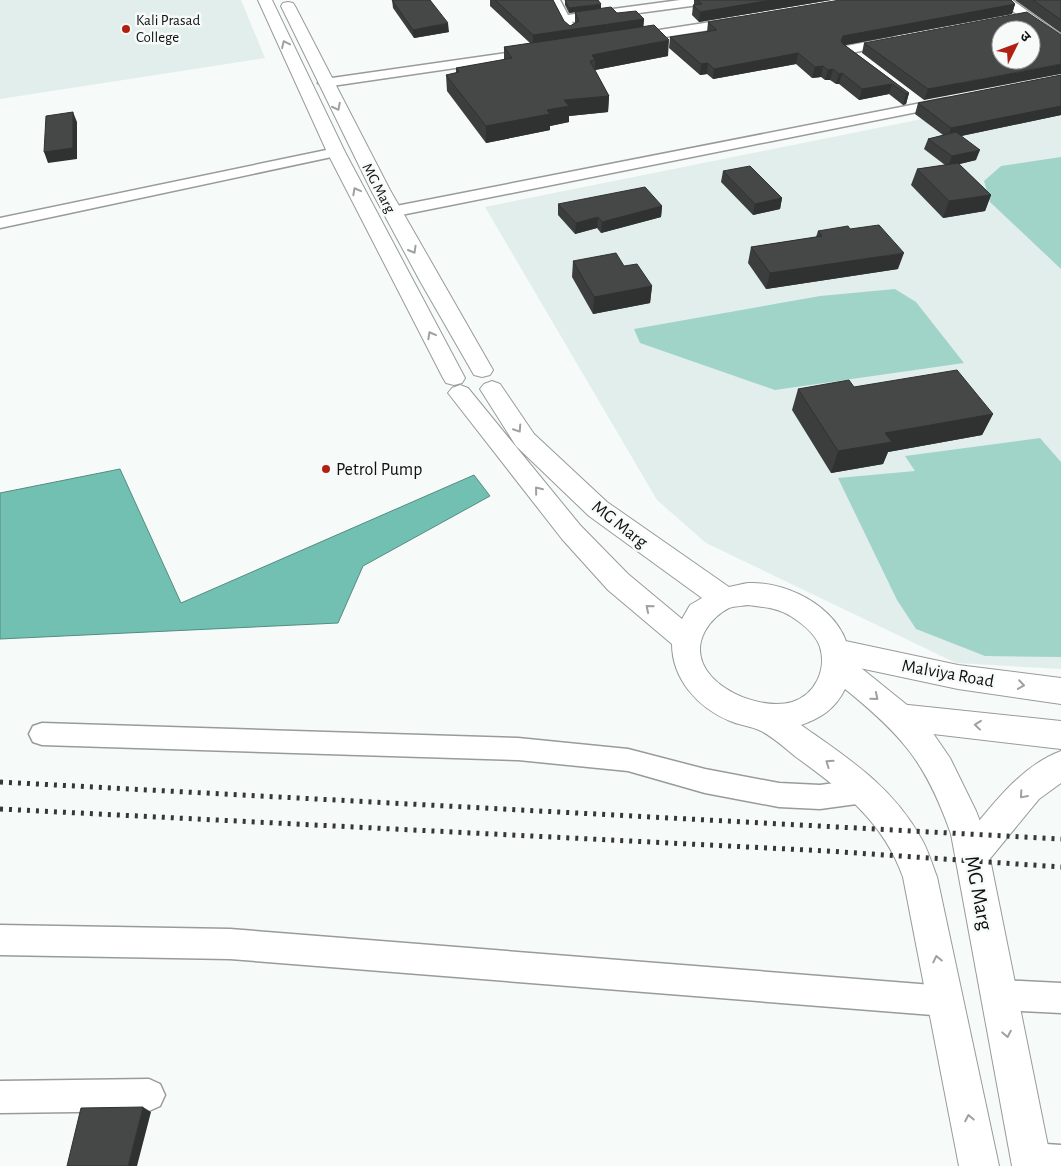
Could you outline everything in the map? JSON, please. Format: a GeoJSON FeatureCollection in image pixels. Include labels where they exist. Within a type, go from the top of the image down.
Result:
{"type":"FeatureCollection","features":[{"type":"Feature","properties":{"kind":"main road"},"geometry":{"type":"LineString","coordinates":[[265,0],[336,152],[457,386],[571,532],[618,582],[686,639]]}},
{"type":"Feature","properties":{"kind":"main road","name":"MG Marg"},"geometry":{"type":"LineString","coordinates":[[286,0],[325,83],[391,212],[487,379],[525,440],[598,509],[655,552],[724,598]]}},
{"type":"Feature","properties":{"kind":"main road"},"geometry":{"type":"LineString","coordinates":[[457,386],[462,371],[468,369],[487,379]]}},
{"type":"Feature","properties":{"kind":"main road"},"geometry":{"type":"LineString","coordinates":[[740,594],[757,594],[791,603],[820,623],[829,637],[837,658],[831,687],[817,704],[802,712],[784,716],[765,717],[746,713],[728,706],[712,696],[700,683],[691,669],[686,654],[686,639],[690,626],[698,614],[724,598],[740,594]]}},
{"type":"Feature","properties":{"kind":"main road","name":"MG Marg"},"geometry":{"type":"LineString","coordinates":[[837,658],[899,717],[926,746],[952,792],[968,834],[999,995],[1041,1163]]}},
{"type":"Feature","properties":{"kind":"main road","name":"Malviya Road"},"geometry":{"type":"LineString","coordinates":[[837,658],[1061,691]]}},
{"type":"Feature","properties":{"kind":"main road"},"geometry":{"type":"LineString","coordinates":[[765,717],[852,779],[864,790],[887,814],[910,850],[920,877],[979,1166]]}},
{"type":"Feature","properties":{"kind":"main road"},"geometry":{"type":"LineString","coordinates":[[899,717],[1061,735]]}},
{"type":"Feature","properties":{"kind":"main road"},"geometry":{"type":"LineString","coordinates":[[972,855],[1028,789],[1061,765]]}},
{"type":"Feature","properties":{"kind":"street"},"geometry":{"type":"LineString","coordinates":[[554,0],[579,46]]}},
{"type":"Feature","properties":{"kind":"street"},"geometry":{"type":"LineString","coordinates":[[564,19],[706,0]]}},
{"type":"Feature","properties":{"kind":"street"},"geometry":{"type":"LineString","coordinates":[[1004,0],[1061,41]]}},
{"type":"Feature","properties":{"kind":"street"},"geometry":{"type":"LineString","coordinates":[[1009,20],[1028,16]]}},
{"type":"Feature","properties":{"kind":"street"},"geometry":{"type":"LineString","coordinates":[[617,40],[750,20]]}},
{"type":"Feature","properties":{"kind":"street"},"geometry":{"type":"LineString","coordinates":[[861,61],[846,50],[903,39]]}},
{"type":"Feature","properties":{"kind":"street"},"geometry":{"type":"LineString","coordinates":[[325,83],[549,51]]}},
{"type":"Feature","properties":{"kind":"street"},"geometry":{"type":"LineString","coordinates":[[907,96],[922,107]]}},
{"type":"Feature","properties":{"kind":"street"},"geometry":{"type":"LineString","coordinates":[[391,212],[959,100]]}},
{"type":"Feature","properties":{"kind":"street"},"geometry":{"type":"LineString","coordinates":[[0,222],[336,152]]}},
{"type":"Feature","properties":{"kind":"street"},"geometry":{"type":"LineString","coordinates":[[42,734],[518,749],[628,760],[705,781],[779,795],[820,797],[864,790]]}},
{"type":"Feature","properties":{"kind":"street"},"geometry":{"type":"LineString","coordinates":[[0,940],[230,944],[945,1001]]}},
{"type":"Feature","properties":{"kind":"street"},"geometry":{"type":"LineString","coordinates":[[999,995],[1061,998]]}},
{"type":"Feature","properties":{"kind":"street"},"geometry":{"type":"LineString","coordinates":[[0,1097],[148,1095]]}},
{"type":"Feature","properties":{"kind":"shaded area","name":"Kali Prasad College"},"geometry":{"type":"Polygon","coordinates":[[[0,0],[241,0],[265,58],[0,99],[0,0]]]}},
{"type":"Feature","properties":{"kind":"shaded area"},"geometry":{"type":"Polygon","coordinates":[[[1061,91],[1061,669],[956,663],[706,543],[657,500],[485,207],[1061,91]]]}},
{"type":"Feature","properties":{"kind":"shaded area"},"geometry":{"type":"Polygon","coordinates":[[[1061,157],[1061,269],[990,202],[984,181],[1001,166],[1061,157]]]}},
{"type":"Feature","properties":{"kind":"shaded area"},"geometry":{"type":"Polygon","coordinates":[[[895,289],[916,302],[964,363],[775,390],[640,343],[634,329],[820,296],[895,289]]]}},
{"type":"Feature","properties":{"kind":"shaded area"},"geometry":{"type":"Polygon","coordinates":[[[1040,438],[1061,462],[1061,657],[985,656],[916,629],[897,600],[838,478],[915,471],[905,456],[1040,438]]]}},
{"type":"Feature","properties":{"kind":"shaded area"},"geometry":{"type":"Polygon","coordinates":[[[120,469],[181,603],[474,475],[490,496],[363,566],[338,623],[0,639],[0,493],[120,469]]]}},
{"type":"Feature","properties":{"kind":"building"},"geometry":{"type":"Polygon","coordinates":[[[392,0],[430,0],[448,23],[413,30],[392,0]]]}},
{"type":"Feature","properties":{"kind":"building"},"geometry":{"type":"Polygon","coordinates":[[[495,0],[553,0],[564,21],[570,26],[579,21],[575,12],[611,7],[617,13],[636,11],[644,19],[533,35],[495,0]]]}},
{"type":"Feature","properties":{"kind":"building"},"geometry":{"type":"Polygon","coordinates":[[[565,0],[598,0],[601,4],[569,8],[565,0]]]}},
{"type":"Feature","properties":{"kind":"building"},"geometry":{"type":"Polygon","coordinates":[[[698,0],[772,0],[700,12],[693,5],[702,4],[698,0]]]}},
{"type":"Feature","properties":{"kind":"building"},"geometry":{"type":"Polygon","coordinates":[[[840,0],[1011,0],[1015,4],[843,36],[841,41],[843,44],[909,93],[906,94],[892,84],[862,89],[842,73],[839,74],[833,69],[828,70],[823,66],[815,67],[798,53],[714,69],[708,63],[701,64],[670,37],[717,30],[708,22],[840,0]]]}},
{"type":"Feature","properties":{"kind":"building"},"geometry":{"type":"Polygon","coordinates":[[[1033,0],[1061,0],[1061,20],[1033,0]]]}},
{"type":"Feature","properties":{"kind":"building"},"geometry":{"type":"Polygon","coordinates":[[[1027,12],[1039,20],[991,20],[991,70],[1029,70],[928,89],[864,43],[1027,12]]]}},
{"type":"Feature","properties":{"kind":"building"},"geometry":{"type":"Polygon","coordinates":[[[1041,21],[1061,35],[1061,64],[1041,68],[1041,21]]]}},
{"type":"Feature","properties":{"kind":"building"},"geometry":{"type":"Polygon","coordinates":[[[654,25],[669,40],[592,55],[595,60],[590,61],[609,96],[564,100],[569,106],[547,110],[550,114],[486,126],[446,75],[459,72],[456,68],[512,58],[504,47],[654,25]]]}},
{"type":"Feature","properties":{"kind":"building"},"geometry":{"type":"Polygon","coordinates":[[[1061,75],[1061,106],[951,128],[918,103],[1061,75]]]}},
{"type":"Feature","properties":{"kind":"building"},"geometry":{"type":"Polygon","coordinates":[[[73,112],[73,148],[44,152],[46,116],[73,112]]]}},
{"type":"Feature","properties":{"kind":"building"},"geometry":{"type":"Polygon","coordinates":[[[956,132],[980,150],[952,156],[928,139],[956,132]]]}},
{"type":"Feature","properties":{"kind":"building"},"geometry":{"type":"Polygon","coordinates":[[[958,163],[991,195],[949,201],[917,169],[958,163]]]}},
{"type":"Feature","properties":{"kind":"building"},"geometry":{"type":"Polygon","coordinates":[[[750,166],[782,198],[755,204],[723,171],[750,166]]]}},
{"type":"Feature","properties":{"kind":"building"},"geometry":{"type":"Polygon","coordinates":[[[645,187],[662,206],[602,222],[598,217],[576,223],[558,204],[645,187]]]}},
{"type":"Feature","properties":{"kind":"building"},"geometry":{"type":"Polygon","coordinates":[[[879,225],[904,253],[770,273],[751,247],[822,236],[818,231],[848,226],[850,229],[879,225]]]}},
{"type":"Feature","properties":{"kind":"building"},"geometry":{"type":"Polygon","coordinates":[[[616,253],[624,266],[637,264],[652,286],[594,297],[573,261],[616,253]]]}},
{"type":"Feature","properties":{"kind":"building"},"geometry":{"type":"Polygon","coordinates":[[[957,370],[993,414],[885,433],[892,442],[838,451],[798,389],[849,380],[854,387],[957,370]]]}},
{"type":"Feature","properties":{"kind":"building"},"geometry":{"type":"Polygon","coordinates":[[[143,1107],[128,1166],[67,1166],[81,1108],[143,1107]]]}},
{"type":"Feature","properties":{"kind":"railway"},"geometry":{"type":"LineString","coordinates":[[0,782],[1061,839]]}},
{"type":"Feature","properties":{"kind":"railway"},"geometry":{"type":"LineString","coordinates":[[0,809],[827,851],[1061,867]]}},
{"type":"Feature","properties":{"kind":"place","name":"Kali Prasad College"},"geometry":{"type":"Point","coordinates":[126,29]}},
{"type":"Feature","properties":{"kind":"place","name":"Petrol Pump"},"geometry":{"type":"Point","coordinates":[326,469]}}]}
